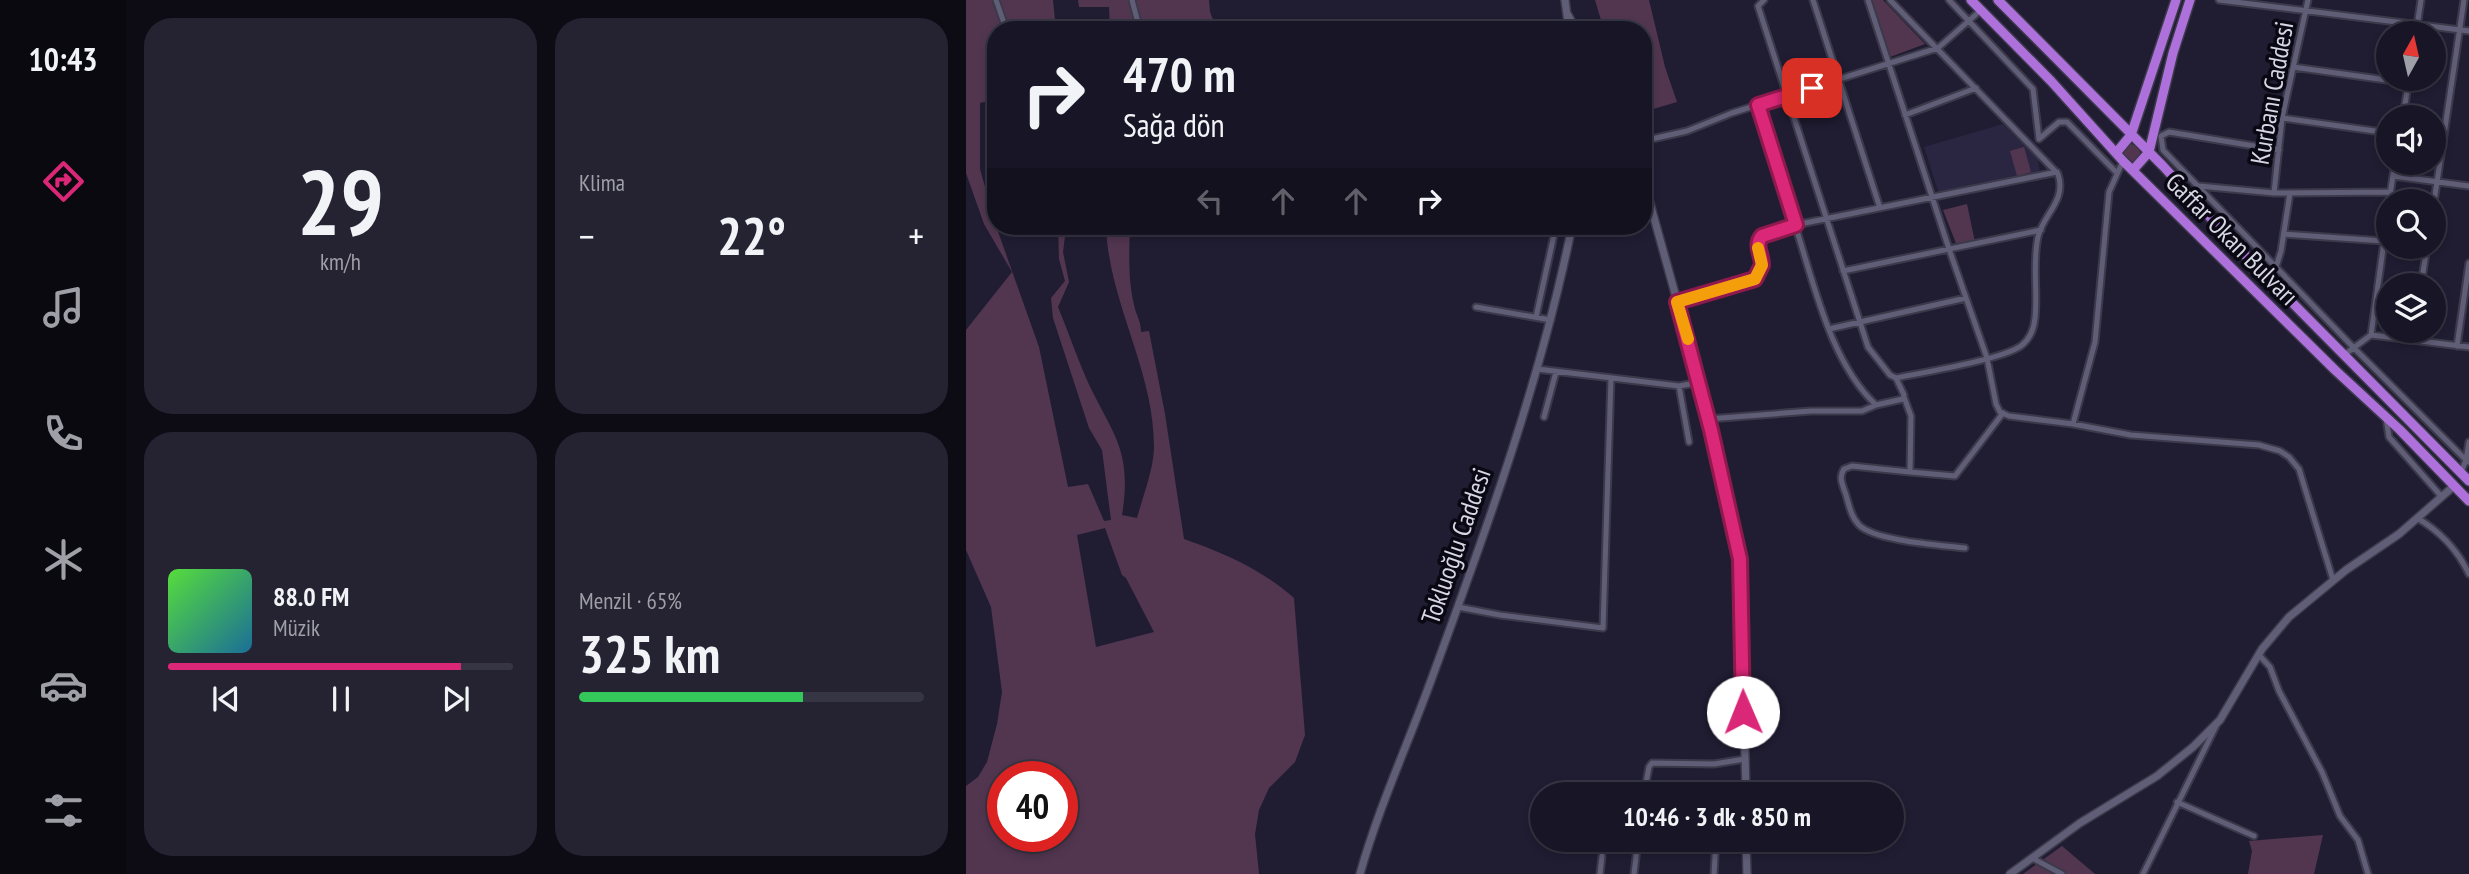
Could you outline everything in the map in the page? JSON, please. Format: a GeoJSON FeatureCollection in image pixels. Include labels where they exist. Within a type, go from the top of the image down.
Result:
{"type":"FeatureCollection","features":[{"type":"Feature","properties":{"kind":"highway","name":"Gaffar Okan Bulvarı"},"geometry":{"type":"LineString","coordinates":[[1971,0],[2051,81],[2123,161],[2469,501]]}},
{"type":"Feature","properties":{"kind":"highway","name":"Gaffar Okan Bulvarı"},"geometry":{"type":"LineString","coordinates":[[1998,0],[2150,152],[2242,253],[2469,481]]}},
{"type":"Feature","properties":{"kind":"highway"},"geometry":{"type":"LineString","coordinates":[[2116,153],[2131,135],[2176,0]]}},
{"type":"Feature","properties":{"kind":"highway"},"geometry":{"type":"LineString","coordinates":[[2133,170],[2150,152],[2173,53],[2190,0]]}},
{"type":"Feature","properties":{"kind":"street"},"geometry":{"type":"LineString","coordinates":[[996,0],[1003,21]]}},
{"type":"Feature","properties":{"kind":"street"},"geometry":{"type":"LineString","coordinates":[[1132,0],[1138,21]]}},
{"type":"Feature","properties":{"kind":"street"},"geometry":{"type":"LineString","coordinates":[[1565,0],[1568,21]]}},
{"type":"Feature","properties":{"kind":"street"},"geometry":{"type":"LineString","coordinates":[[1764,0],[1758,6],[1868,347],[1896,378],[1912,416],[1910,472]]}},
{"type":"Feature","properties":{"kind":"street"},"geometry":{"type":"LineString","coordinates":[[1812,0],[1880,208]]}},
{"type":"Feature","properties":{"kind":"street"},"geometry":{"type":"LineString","coordinates":[[1868,0],[1987,358],[1996,404],[2003,413],[2131,435],[2259,445],[2280,451],[2290,457],[2299,469],[2333,580]]}},
{"type":"Feature","properties":{"kind":"street"},"geometry":{"type":"LineString","coordinates":[[1890,0],[2057,172],[2060,181],[2060,193],[2041,230],[2037,244],[2035,312],[2032,331],[2021,346],[1987,358],[1896,378]]}},
{"type":"Feature","properties":{"kind":"street"},"geometry":{"type":"LineString","coordinates":[[1949,0],[2033,89],[2039,139]]}},
{"type":"Feature","properties":{"kind":"street"},"geometry":{"type":"LineString","coordinates":[[2219,0],[2398,21]]}},
{"type":"Feature","properties":{"kind":"street","name":"Kurbanı Caddesi"},"geometry":{"type":"LineString","coordinates":[[2274,193],[2283,118],[2308,0]]}},
{"type":"Feature","properties":{"kind":"street"},"geometry":{"type":"LineString","coordinates":[[2417,21],[2421,0]]}},
{"type":"Feature","properties":{"kind":"street"},"geometry":{"type":"LineString","coordinates":[[2436,189],[2464,0]]}},
{"type":"Feature","properties":{"kind":"street"},"geometry":{"type":"LineString","coordinates":[[1652,139],[1687,131],[1732,113],[1938,48],[1981,10]]}},
{"type":"Feature","properties":{"kind":"street"},"geometry":{"type":"LineString","coordinates":[[1567,12],[1572,21]]}},
{"type":"Feature","properties":{"kind":"street"},"geometry":{"type":"LineString","coordinates":[[2446,28],[2469,31]]}},
{"type":"Feature","properties":{"kind":"street"},"geometry":{"type":"LineString","coordinates":[[2294,67],[2376,77]]}},
{"type":"Feature","properties":{"kind":"street"},"geometry":{"type":"LineString","coordinates":[[1905,115],[1976,88]]}},
{"type":"Feature","properties":{"kind":"street"},"geometry":{"type":"LineString","coordinates":[[1758,105],[1829,329],[1843,361],[1876,405]]}},
{"type":"Feature","properties":{"kind":"street"},"geometry":{"type":"LineString","coordinates":[[2283,118],[2376,131]]}},
{"type":"Feature","properties":{"kind":"street"},"geometry":{"type":"LineString","coordinates":[[2032,146],[2059,122],[2067,122],[2117,173]]}},
{"type":"Feature","properties":{"kind":"street"},"geometry":{"type":"LineString","coordinates":[[2279,150],[2165,133],[2160,139],[2163,150],[2354,348],[2468,461]]}},
{"type":"Feature","properties":{"kind":"street"},"geometry":{"type":"LineString","coordinates":[[2073,424],[2095,342],[2109,192],[2123,161]]}},
{"type":"Feature","properties":{"kind":"street"},"geometry":{"type":"LineString","coordinates":[[1677,302],[1755,279],[1762,265],[1758,246],[1762,236],[1796,225],[2057,172]]}},
{"type":"Feature","properties":{"kind":"street"},"geometry":{"type":"LineString","coordinates":[[2391,189],[2393,176],[2469,186]]}},
{"type":"Feature","properties":{"kind":"street"},"geometry":{"type":"LineString","coordinates":[[2200,186],[2274,193],[2376,192]]}},
{"type":"Feature","properties":{"kind":"street"},"geometry":{"type":"LineString","coordinates":[[2276,267],[2290,193]]}},
{"type":"Feature","properties":{"kind":"street"},"geometry":{"type":"LineString","coordinates":[[1652,211],[1699,380],[1740,559],[1746,782]]}},
{"type":"Feature","properties":{"kind":"street"},"geometry":{"type":"LineString","coordinates":[[1843,271],[2041,230]]}},
{"type":"Feature","properties":{"kind":"street"},"geometry":{"type":"LineString","coordinates":[[2284,234],[2376,240]]}},
{"type":"Feature","properties":{"kind":"street"},"geometry":{"type":"LineString","coordinates":[[1536,317],[1554,235]]}},
{"type":"Feature","properties":{"kind":"street","name":"Tokluoğlu Caddesi"},"geometry":{"type":"LineString","coordinates":[[1360,874],[1381,808],[1401,762],[1486,530],[1551,320],[1570,235]]}},
{"type":"Feature","properties":{"kind":"street"},"geometry":{"type":"LineString","coordinates":[[2371,335],[2382,259]]}},
{"type":"Feature","properties":{"kind":"street"},"geometry":{"type":"LineString","coordinates":[[2457,346],[2469,263]]}},
{"type":"Feature","properties":{"kind":"street"},"geometry":{"type":"LineString","coordinates":[[1829,329],[1966,298]]}},
{"type":"Feature","properties":{"kind":"street"},"geometry":{"type":"LineString","coordinates":[[1476,307],[1551,320]]}},
{"type":"Feature","properties":{"kind":"street"},"geometry":{"type":"LineString","coordinates":[[2344,355],[2371,335],[2376,336]]}},
{"type":"Feature","properties":{"kind":"street"},"geometry":{"type":"LineString","coordinates":[[2434,343],[2469,347]]}},
{"type":"Feature","properties":{"kind":"street"},"geometry":{"type":"LineString","coordinates":[[1537,369],[1679,386],[1699,380]]}},
{"type":"Feature","properties":{"kind":"street"},"geometry":{"type":"LineString","coordinates":[[1544,417],[1556,372]]}},
{"type":"Feature","properties":{"kind":"street"},"geometry":{"type":"LineString","coordinates":[[1458,607],[1603,628],[1611,378]]}},
{"type":"Feature","properties":{"kind":"street"},"geometry":{"type":"LineString","coordinates":[[1679,386],[1689,442]]}},
{"type":"Feature","properties":{"kind":"street"},"geometry":{"type":"LineString","coordinates":[[1708,419],[1811,411],[1862,411],[1904,397]]}},
{"type":"Feature","properties":{"kind":"street"},"geometry":{"type":"LineString","coordinates":[[1965,548],[1901,540],[1861,527],[1855,520],[1841,480],[1844,469],[1852,466],[1955,476],[2003,413]]}},
{"type":"Feature","properties":{"kind":"street"},"geometry":{"type":"LineString","coordinates":[[2386,418],[2389,437],[2442,497]]}},
{"type":"Feature","properties":{"kind":"street"},"geometry":{"type":"LineString","coordinates":[[2460,472],[2468,461],[2469,442]]}},
{"type":"Feature","properties":{"kind":"street"},"geometry":{"type":"LineString","coordinates":[[2143,874],[2217,723],[2259,655],[2289,617],[2333,580],[2387,543],[2454,486]]}},
{"type":"Feature","properties":{"kind":"street"},"geometry":{"type":"LineString","coordinates":[[2417,518],[2451,545],[2469,574]]}},
{"type":"Feature","properties":{"kind":"street"},"geometry":{"type":"LineString","coordinates":[[2259,655],[2270,667],[2279,691],[2322,772],[2340,816],[2358,840],[2368,874]]}},
{"type":"Feature","properties":{"kind":"street"},"geometry":{"type":"LineString","coordinates":[[2010,874],[2096,812],[2157,776],[2217,723]]}},
{"type":"Feature","properties":{"kind":"street"},"geometry":{"type":"LineString","coordinates":[[1646,782],[1652,763],[1714,764],[1745,759]]}},
{"type":"Feature","properties":{"kind":"street"},"geometry":{"type":"LineString","coordinates":[[2177,802],[2254,836]]}},
{"type":"Feature","properties":{"kind":"street"},"geometry":{"type":"LineString","coordinates":[[1634,874],[1636,852]]}},
{"type":"Feature","properties":{"kind":"street"},"geometry":{"type":"LineString","coordinates":[[1714,874],[1716,852]]}},
{"type":"Feature","properties":{"kind":"street"},"geometry":{"type":"LineString","coordinates":[[1746,852],[1746,874]]}},
{"type":"Feature","properties":{"kind":"street"},"geometry":{"type":"LineString","coordinates":[[1600,874],[1602,856]]}},
{"type":"Feature","properties":{"kind":"street"},"geometry":{"type":"LineString","coordinates":[[2032,858],[2062,874]]}},
{"type":"Feature","properties":{"kind":"shaded area"},"geometry":{"type":"Polygon","coordinates":[[[966,0],[1053,0],[1055,21],[987,21],[987,101],[980,103],[980,169],[987,194],[987,229],[966,173],[966,0]]]}},
{"type":"Feature","properties":{"kind":"shaded area"},"geometry":{"type":"Polygon","coordinates":[[[1078,0],[1209,0],[1214,21],[1110,21],[1109,7],[1079,7],[1078,0]]]}},
{"type":"Feature","properties":{"kind":"shaded area"},"geometry":{"type":"Polygon","coordinates":[[[1595,0],[1649,0],[1665,67],[1677,102],[1652,109],[1652,21],[1601,21],[1595,0]]]}},
{"type":"Feature","properties":{"kind":"shaded area"},"geometry":{"type":"Polygon","coordinates":[[[1872,0],[1883,0],[1925,44],[1890,57],[1872,0]]]}},
{"type":"Feature","properties":{"kind":"shaded area"},"geometry":{"type":"Polygon","coordinates":[[[2003,124],[2038,159],[2040,174],[1939,194],[1924,147],[2003,124]]]}},
{"type":"Feature","properties":{"kind":"shaded area"},"geometry":{"type":"Polygon","coordinates":[[[2131,144],[2137,147],[2140,153],[2137,159],[2131,162],[2125,159],[2122,153],[2125,147],[2131,144]]]}},
{"type":"Feature","properties":{"kind":"shaded area"},"geometry":{"type":"Polygon","coordinates":[[[2024,147],[2031,172],[2017,176],[2010,151],[2024,147]]]}},
{"type":"Feature","properties":{"kind":"shaded area"},"geometry":{"type":"Polygon","coordinates":[[[1967,204],[1976,247],[1959,251],[1943,210],[1967,204]]]}},
{"type":"Feature","properties":{"kind":"shaded area"},"geometry":{"type":"Polygon","coordinates":[[[990,235],[999,235],[1039,347],[1068,487],[1088,484],[1104,521],[1111,520],[1102,450],[1089,428],[1053,318],[1051,298],[1065,281],[1059,259],[1058,235],[1065,235],[1063,252],[1069,282],[1058,307],[1086,378],[1118,442],[1125,473],[1122,515],[1137,518],[1153,457],[1152,420],[1140,365],[1115,283],[1107,235],[1130,235],[1132,295],[1141,332],[1149,331],[1184,539],[1242,563],[1294,598],[1305,735],[1295,762],[1269,788],[1259,810],[1255,834],[1259,874],[966,874],[966,786],[978,777],[987,762],[987,852],[1078,852],[1078,761],[987,761],[1002,692],[991,607],[966,550],[966,330],[1012,272],[990,235]],[[1105,528],[1077,535],[1096,647],[1154,632],[1122,575],[1105,528]]]}},
{"type":"Feature","properties":{"kind":"shaded area"},"geometry":{"type":"Polygon","coordinates":[[[2323,835],[2314,874],[2248,874],[2252,851],[2249,841],[2323,835]]]}},
{"type":"Feature","properties":{"kind":"shaded area"},"geometry":{"type":"Polygon","coordinates":[[[2062,846],[2095,874],[2023,874],[2062,846]]]}},
{"type":"Feature","properties":{"kind":"slow traffic"},"geometry":{"type":"LineString","coordinates":[[1688,339],[1677,302],[1755,279],[1761,272],[1762,265],[1758,248]]}},
{"type":"Feature","properties":{"kind":"route"},"geometry":{"type":"LineString","coordinates":[[1743,712],[1740,559],[1699,380],[1677,302],[1755,279],[1761,272],[1762,265],[1759,239],[1796,225],[1758,105],[1812,88]]}}]}
